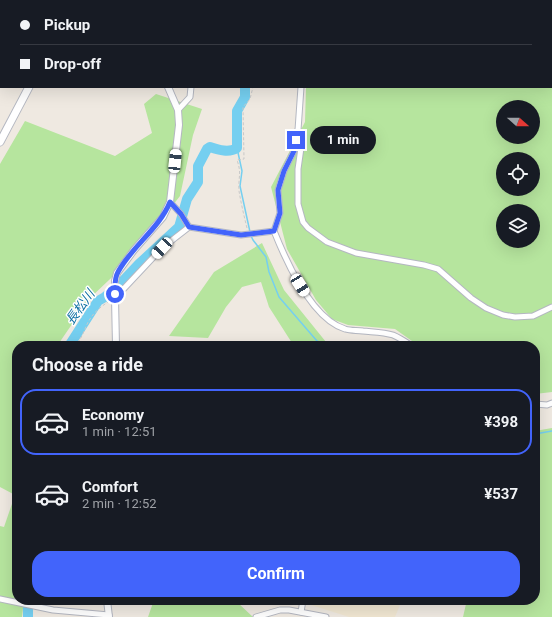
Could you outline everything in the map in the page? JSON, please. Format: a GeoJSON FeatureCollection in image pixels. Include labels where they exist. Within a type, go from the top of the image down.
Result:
{"type":"FeatureCollection","features":[{"type":"Feature","properties":{"kind":"main road"},"geometry":{"type":"LineString","coordinates":[[0,142],[28,88]]}},
{"type":"Feature","properties":{"kind":"street"},"geometry":{"type":"LineString","coordinates":[[116,341],[115,281],[117,273],[134,250],[163,217],[170,202],[179,125],[178,110],[168,88]]}},
{"type":"Feature","properties":{"kind":"street"},"geometry":{"type":"LineString","coordinates":[[178,110],[190,98],[191,88]]}},
{"type":"Feature","properties":{"kind":"street"},"geometry":{"type":"LineString","coordinates":[[301,88],[295,149],[284,171],[278,190],[280,213],[274,231],[300,285],[315,308],[330,323],[346,330],[378,332],[394,335],[404,341]]}},
{"type":"Feature","properties":{"kind":"street"},"geometry":{"type":"LineString","coordinates":[[298,130],[302,141],[298,169],[298,204],[303,222],[308,228],[327,242],[356,253],[424,265],[438,269],[471,298],[486,308],[503,315],[515,318],[533,316],[552,308]]}},
{"type":"Feature","properties":{"kind":"street"},"geometry":{"type":"LineString","coordinates":[[170,202],[181,214],[188,225],[241,235],[274,231]]}},
{"type":"Feature","properties":{"kind":"street"},"geometry":{"type":"LineString","coordinates":[[115,296],[162,248],[188,225]]}},
{"type":"Feature","properties":{"kind":"street"},"geometry":{"type":"LineString","coordinates":[[540,404],[552,404]]}},
{"type":"Feature","properties":{"kind":"street"},"geometry":{"type":"LineString","coordinates":[[0,599],[12,601]]}},
{"type":"Feature","properties":{"kind":"street"},"geometry":{"type":"LineString","coordinates":[[36,605],[53,610],[109,616],[108,605]]}},
{"type":"Feature","properties":{"kind":"street"},"geometry":{"type":"LineString","coordinates":[[301,612],[302,605]]}},
{"type":"Feature","properties":{"kind":"street"},"geometry":{"type":"LineString","coordinates":[[256,617],[280,610],[289,610],[326,617]]}},
{"type":"Feature","properties":{"kind":"path"},"geometry":{"type":"LineString","coordinates":[[248,235],[240,193],[239,182],[241,173],[237,160],[244,159],[243,107],[250,99],[253,88]]}},
{"type":"Feature","properties":{"kind":"path"},"geometry":{"type":"LineString","coordinates":[[79,341],[90,318],[102,305],[115,296]]}},
{"type":"Feature","properties":{"kind":"shaded area"},"geometry":{"type":"Polygon","coordinates":[[[311,605],[400,605],[395,617],[349,617],[311,605]]]}},
{"type":"Feature","properties":{"kind":"green space"},"geometry":{"type":"Polygon","coordinates":[[[306,88],[552,88],[552,392],[540,393],[540,341],[412,341],[395,329],[348,325],[332,319],[316,300],[287,249],[271,187],[305,122],[306,88]]]}},
{"type":"Feature","properties":{"kind":"green space"},"geometry":{"type":"Polygon","coordinates":[[[156,94],[202,109],[193,135],[180,196],[127,263],[90,298],[60,341],[12,341],[12,493],[0,487],[0,164],[25,121],[115,156],[152,133],[144,104],[156,94]]]}},
{"type":"Feature","properties":{"kind":"green space"},"geometry":{"type":"Polygon","coordinates":[[[262,243],[284,290],[325,341],[291,341],[269,307],[261,282],[242,287],[226,307],[208,338],[169,336],[214,272],[262,243]]]}},
{"type":"Feature","properties":{"kind":"green space"},"geometry":{"type":"Polygon","coordinates":[[[552,428],[552,617],[463,617],[466,605],[540,605],[540,430],[552,428]]]}},
{"type":"Feature","properties":{"kind":"green space"},"geometry":{"type":"Polygon","coordinates":[[[12,504],[12,605],[23,605],[22,617],[0,617],[0,526],[4,527],[12,504]]]}},
{"type":"Feature","properties":{"kind":"green space"},"geometry":{"type":"Polygon","coordinates":[[[152,605],[240,605],[253,617],[148,617],[152,605]]]}},
{"type":"Feature","properties":{"kind":"waterway","name":"長松川"},"geometry":{"type":"LineString","coordinates":[[72,341],[98,301],[105,297],[123,281],[179,227],[187,199],[198,182],[198,166],[207,149],[210,147],[227,151],[237,148],[237,111],[245,97],[245,88]]}},
{"type":"Feature","properties":{"kind":"waterway"},"geometry":{"type":"LineString","coordinates":[[237,148],[242,171],[240,186],[250,232]]}},
{"type":"Feature","properties":{"kind":"waterway"},"geometry":{"type":"LineString","coordinates":[[251,236],[266,257],[269,272],[279,297],[317,341]]}},
{"type":"Feature","properties":{"kind":"waterway"},"geometry":{"type":"LineString","coordinates":[[540,433],[552,431]]}},
{"type":"Feature","properties":{"kind":"waterway","name":"長松川"},"geometry":{"type":"LineString","coordinates":[[28,605],[28,617]]}},
{"type":"Feature","properties":{"kind":"route"},"geometry":{"type":"LineString","coordinates":[[115,294],[115,281],[117,273],[134,250],[163,217],[170,202],[181,214],[189,227],[241,235],[274,231],[280,213],[278,190],[284,171],[295,149],[296,140]]}}]}
